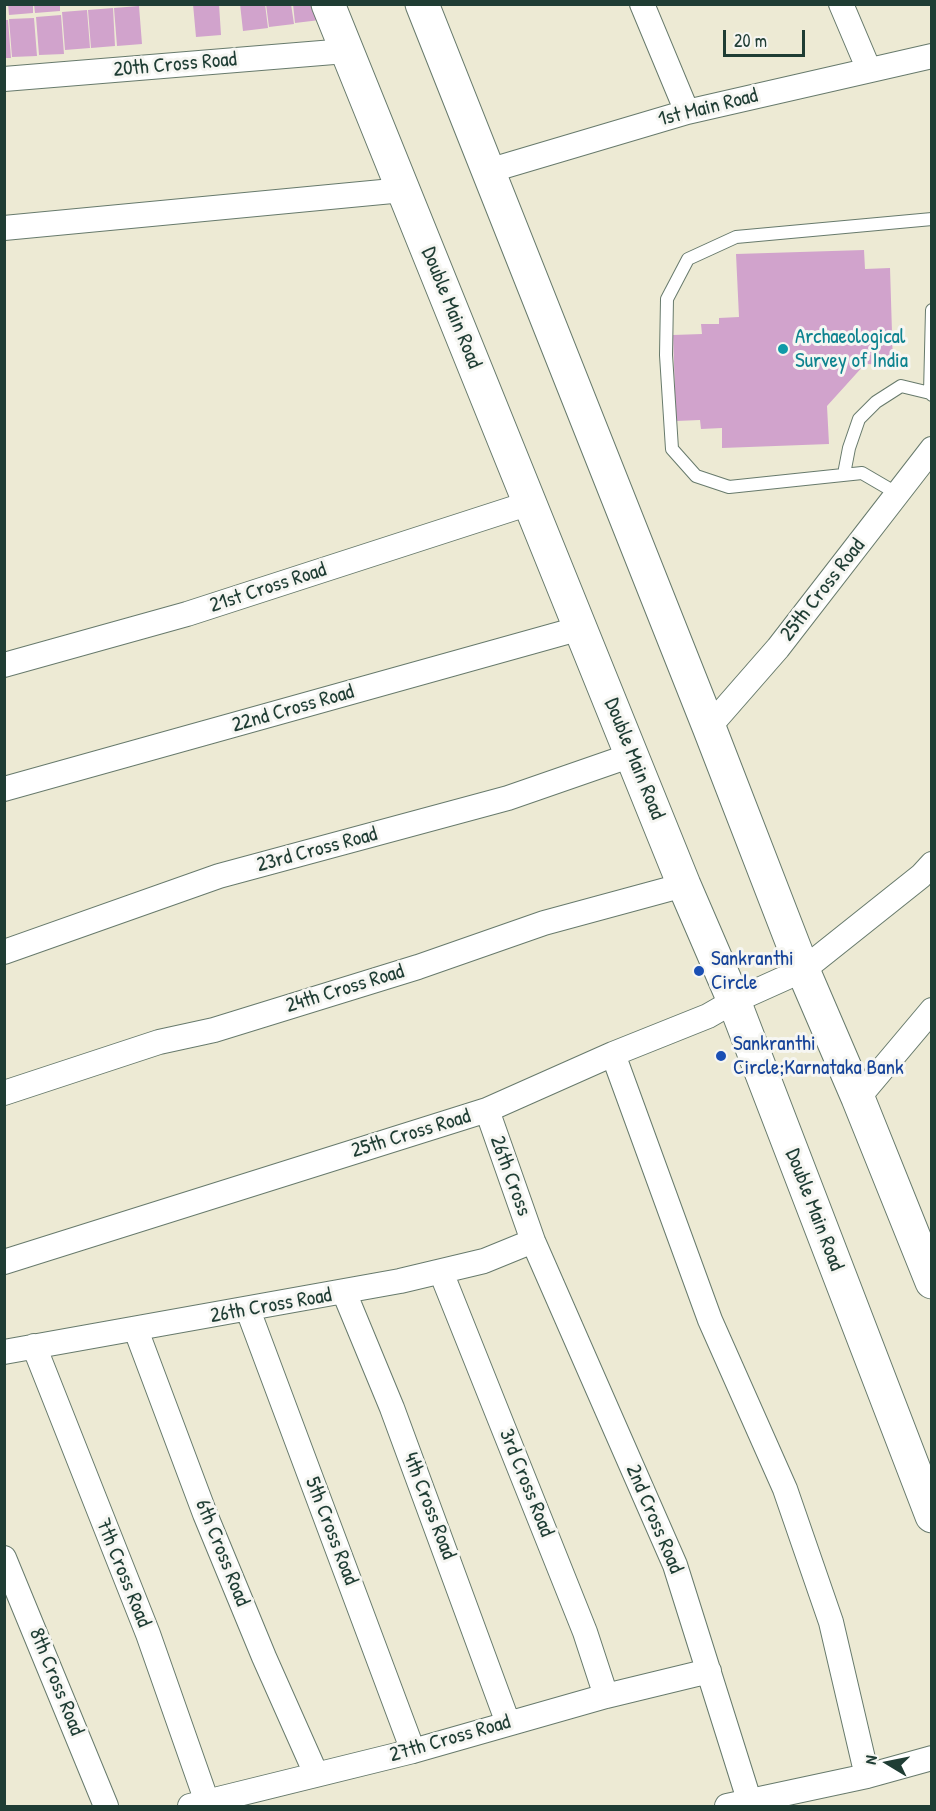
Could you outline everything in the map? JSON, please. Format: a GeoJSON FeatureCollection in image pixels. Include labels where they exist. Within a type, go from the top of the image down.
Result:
{"type":"FeatureCollection","features":[{"type":"Feature","properties":{"kind":"street","name":"Double Main Road"},"geometry":{"type":"LineString","coordinates":[[328,4],[684,885],[734,1001],[932,1516]]}},
{"type":"Feature","properties":{"kind":"street"},"geometry":{"type":"LineString","coordinates":[[422,4],[710,727],[804,970],[932,1282]]}},
{"type":"Feature","properties":{"kind":"street"},"geometry":{"type":"LineString","coordinates":[[642,4],[687,112]]}},
{"type":"Feature","properties":{"kind":"street"},"geometry":{"type":"LineString","coordinates":[[841,4],[869,70]]}},
{"type":"Feature","properties":{"kind":"street","name":"20th Cross Road"},"geometry":{"type":"LineString","coordinates":[[4,79],[346,51]]}},
{"type":"Feature","properties":{"kind":"street","name":"1st Main Road"},"geometry":{"type":"LineString","coordinates":[[488,171],[687,112],[932,56]]}},
{"type":"Feature","properties":{"kind":"street"},"geometry":{"type":"LineString","coordinates":[[4,228],[403,190]]}},
{"type":"Feature","properties":{"kind":"street","name":"25th Cross Road"},"geometry":{"type":"LineString","coordinates":[[710,727],[778,648],[932,449]]}},
{"type":"Feature","properties":{"kind":"street","name":"21st Cross Road"},"geometry":{"type":"LineString","coordinates":[[4,665],[187,614],[530,503]]}},
{"type":"Feature","properties":{"kind":"street","name":"22nd Cross Road"},"geometry":{"type":"LineString","coordinates":[[4,789],[581,628]]}},
{"type":"Feature","properties":{"kind":"street","name":"23rd Cross Road"},"geometry":{"type":"LineString","coordinates":[[4,952],[219,876],[508,798],[632,754]]}},
{"type":"Feature","properties":{"kind":"street","name":"25th Cross Road"},"geometry":{"type":"LineString","coordinates":[[4,1262],[487,1110],[613,1054],[708,1016],[734,1001],[804,970],[921,876],[932,864]]}},
{"type":"Feature","properties":{"kind":"street","name":"24th Cross Road"},"geometry":{"type":"LineString","coordinates":[[4,1093],[159,1042],[214,1030],[406,970],[544,923],[684,885]]}},
{"type":"Feature","properties":{"kind":"street"},"geometry":{"type":"LineString","coordinates":[[858,1098],[932,1011]]}},
{"type":"Feature","properties":{"kind":"street"},"geometry":{"type":"LineString","coordinates":[[613,1054],[710,1320],[784,1488],[831,1622],[867,1776]]}},
{"type":"Feature","properties":{"kind":"street","name":"26th Cross"},"geometry":{"type":"LineString","coordinates":[[487,1110],[533,1241]]}},
{"type":"Feature","properties":{"kind":"street","name":"26th Cross Road"},"geometry":{"type":"LineString","coordinates":[[4,1352],[248,1310],[441,1272],[484,1261],[533,1241]]}},
{"type":"Feature","properties":{"kind":"street","name":"2nd Cross Road"},"geometry":{"type":"LineString","coordinates":[[533,1241],[675,1565],[709,1671],[743,1805]]}},
{"type":"Feature","properties":{"kind":"street","name":"3rd Cross Road"},"geometry":{"type":"LineString","coordinates":[[441,1272],[585,1632],[606,1696]]}},
{"type":"Feature","properties":{"kind":"street","name":"4th Cross Road"},"geometry":{"type":"LineString","coordinates":[[344,1292],[392,1408],[508,1723]]}},
{"type":"Feature","properties":{"kind":"street","name":"5th Cross Road"},"geometry":{"type":"LineString","coordinates":[[248,1310],[413,1751]]}},
{"type":"Feature","properties":{"kind":"street","name":"6th Cross Road"},"geometry":{"type":"LineString","coordinates":[[136,1330],[205,1514],[264,1657],[316,1774]]}},
{"type":"Feature","properties":{"kind":"street","name":"7th Cross Road"},"geometry":{"type":"LineString","coordinates":[[34,1346],[148,1635],[199,1804]]}},
{"type":"Feature","properties":{"kind":"street","name":"8th Cross Road"},"geometry":{"type":"LineString","coordinates":[[4,1558],[106,1806]]}},
{"type":"Feature","properties":{"kind":"street","name":"27th Cross Road"},"geometry":{"type":"LineString","coordinates":[[199,1804],[413,1751],[606,1696],[709,1671]]}},
{"type":"Feature","properties":{"kind":"street"},"geometry":{"type":"LineString","coordinates":[[743,1805],[932,1758]]}},
{"type":"Feature","properties":{"kind":"lane"},"geometry":{"type":"LineString","coordinates":[[898,494],[862,473],[729,487],[696,476],[672,449],[666,355],[667,299],[688,259],[736,237],[932,219]]}},
{"type":"Feature","properties":{"kind":"lane"},"geometry":{"type":"LineString","coordinates":[[844,474],[849,448],[859,419],[876,402],[901,386],[931,394],[932,310]]}},
{"type":"Feature","properties":{"kind":"building"},"geometry":{"type":"Polygon","coordinates":[[[8,4],[33,4],[33,13],[9,15],[8,4]]]}},
{"type":"Feature","properties":{"kind":"building"},"geometry":{"type":"Polygon","coordinates":[[[34,4],[60,4],[60,11],[35,13],[34,4]]]}},
{"type":"Feature","properties":{"kind":"building"},"geometry":{"type":"Polygon","coordinates":[[[193,4],[219,4],[221,35],[196,37],[193,4]]]}},
{"type":"Feature","properties":{"kind":"building"},"geometry":{"type":"Polygon","coordinates":[[[240,4],[265,4],[268,28],[243,31],[240,4]]]}},
{"type":"Feature","properties":{"kind":"building"},"geometry":{"type":"Polygon","coordinates":[[[266,4],[291,4],[294,24],[269,27],[266,4]]]}},
{"type":"Feature","properties":{"kind":"building"},"geometry":{"type":"Polygon","coordinates":[[[293,4],[318,4],[320,20],[295,23],[293,4]]]}},
{"type":"Feature","properties":{"kind":"building"},"geometry":{"type":"Polygon","coordinates":[[[139,6],[142,44],[117,46],[114,8],[139,6]]]}},
{"type":"Feature","properties":{"kind":"building"},"geometry":{"type":"Polygon","coordinates":[[[113,8],[115,46],[91,48],[88,10],[113,8]]]}},
{"type":"Feature","properties":{"kind":"building"},"geometry":{"type":"Polygon","coordinates":[[[87,10],[90,48],[65,50],[62,12],[87,10]]]}},
{"type":"Feature","properties":{"kind":"building"},"geometry":{"type":"Polygon","coordinates":[[[61,15],[64,54],[39,55],[36,17],[61,15]]]}},
{"type":"Feature","properties":{"kind":"building"},"geometry":{"type":"Polygon","coordinates":[[[34,18],[37,56],[12,57],[9,19],[34,18]]]}},
{"type":"Feature","properties":{"kind":"building"},"geometry":{"type":"Polygon","coordinates":[[[4,20],[8,20],[11,58],[4,58],[4,20]]]}},
{"type":"Feature","properties":{"kind":"building","name":"Archaeological Survey of India"},"geometry":{"type":"Polygon","coordinates":[[[864,250],[865,269],[890,268],[893,365],[865,364],[827,406],[829,444],[722,448],[722,428],[701,429],[700,420],[676,421],[673,335],[702,334],[701,324],[719,324],[719,318],[739,317],[736,254],[864,250]]]}},
{"type":"Feature","properties":{"kind":"place","name":"Archaeological Survey of India"},"geometry":{"type":"Point","coordinates":[783,349]}},
{"type":"Feature","properties":{"kind":"place","name":"Sankranthi Circle"},"geometry":{"type":"Point","coordinates":[699,971]}},
{"type":"Feature","properties":{"kind":"place","name":"Sankranthi Circle;Karnataka Bank"},"geometry":{"type":"Point","coordinates":[721,1056]}}]}
